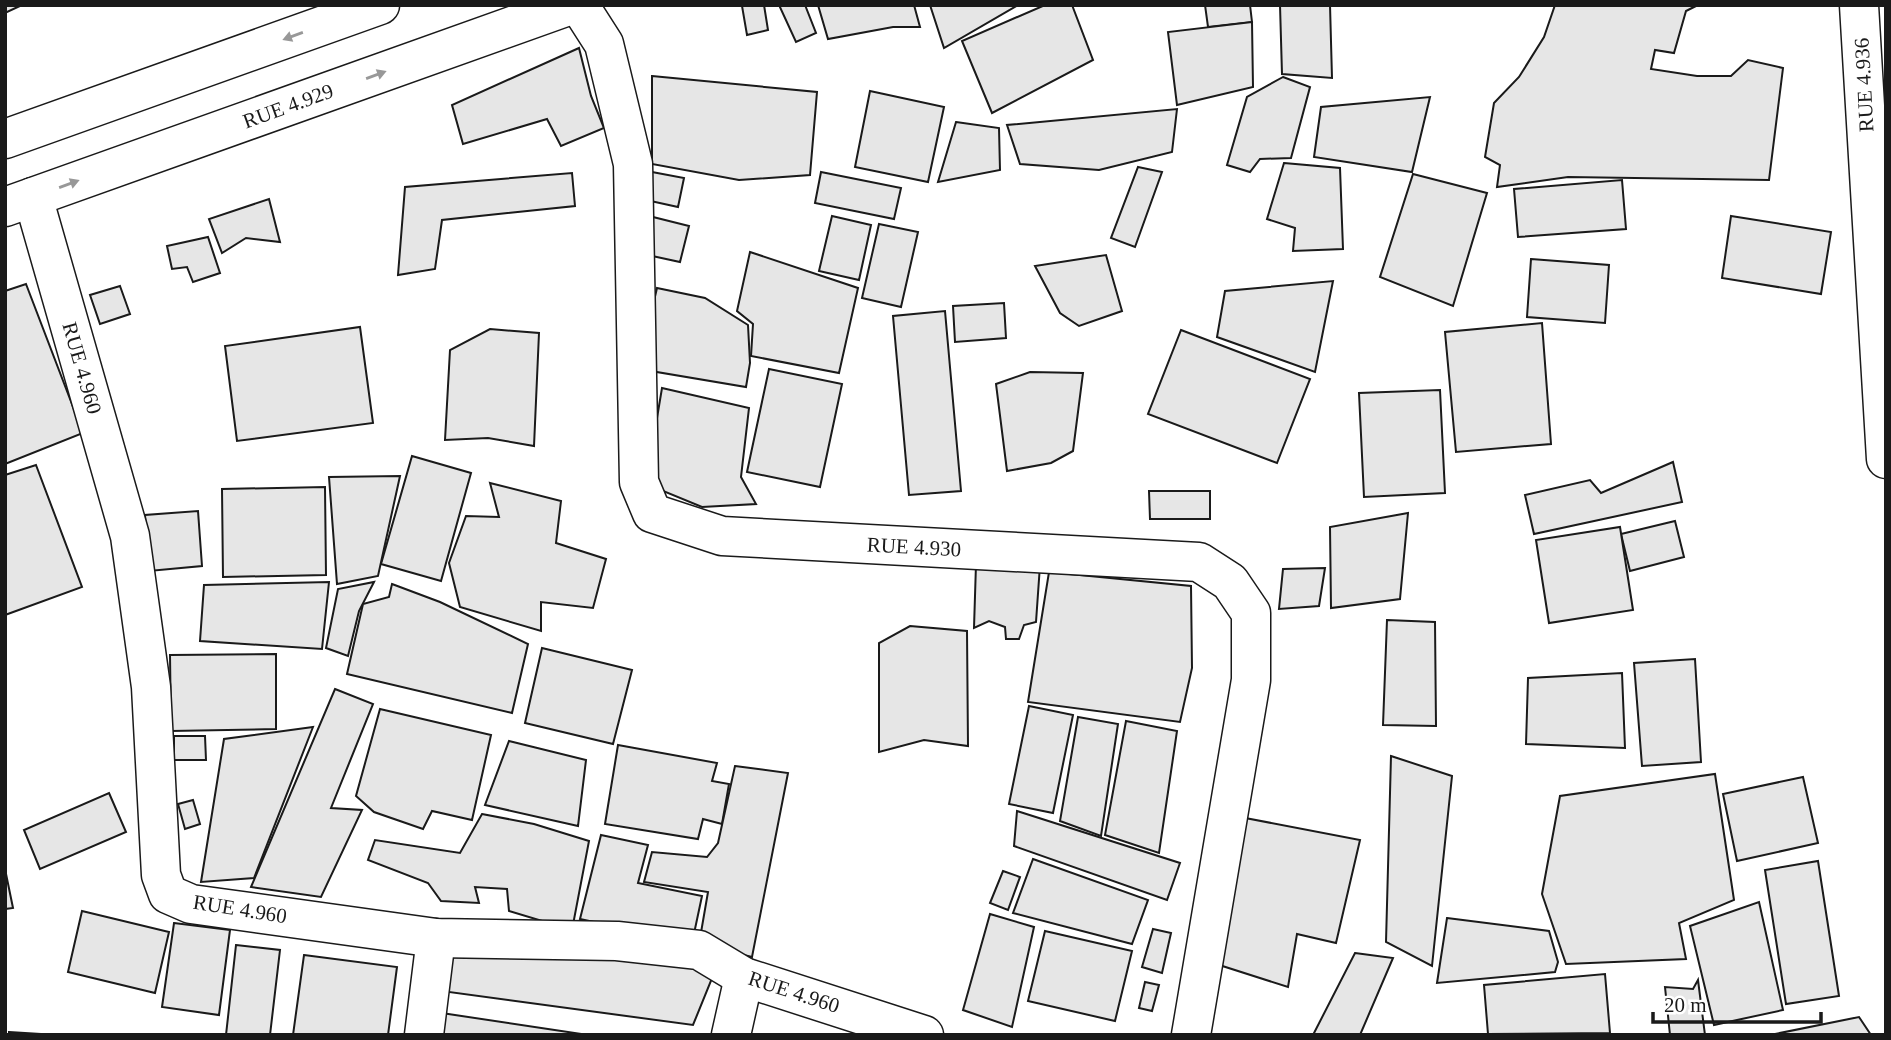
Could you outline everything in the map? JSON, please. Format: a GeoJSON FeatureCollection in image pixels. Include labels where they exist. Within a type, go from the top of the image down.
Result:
{"type":"FeatureCollection","features":[{"type":"Feature","properties":{"kind":"street"},"geometry":{"type":"LineString","coordinates":[[5,139],[380,5]]}},
{"type":"Feature","properties":{"kind":"street","name":"RUE 4.929"},"geometry":{"type":"LineString","coordinates":[[19,202],[571,5]]}},
{"type":"Feature","properties":{"kind":"street","name":"RUE 4.930"},"geometry":{"type":"LineString","coordinates":[[579,5],[604,44],[633,164],[639,482],[652,513],[722,536],[1199,562],[1230,582],[1251,613],[1251,680],[1191,1035]]}},
{"type":"Feature","properties":{"kind":"street","name":"RUE 4.936"},"geometry":{"type":"LineString","coordinates":[[1859,5],[1886,459]]}},
{"type":"Feature","properties":{"kind":"street","name":"RUE 4.960"},"geometry":{"type":"LineString","coordinates":[[19,202],[130,536],[151,687],[161,875],[168,894],[191,904],[436,938],[617,941],[699,950],[744,977],[924,1035]]}},
{"type":"Feature","properties":{"kind":"street"},"geometry":{"type":"LineString","coordinates":[[424,1035],[436,938]]}},
{"type":"Feature","properties":{"kind":"street"},"geometry":{"type":"LineString","coordinates":[[731,1035],[744,977]]}},
{"type":"Feature","properties":{"kind":"building"},"geometry":{"type":"Polygon","coordinates":[[[5,5],[22,5],[5,13],[5,5]]]}},
{"type":"Feature","properties":{"kind":"building"},"geometry":{"type":"Polygon","coordinates":[[[764,5],[768,30],[747,35],[742,6],[764,5]]]}},
{"type":"Feature","properties":{"kind":"building"},"geometry":{"type":"Polygon","coordinates":[[[779,5],[805,5],[816,33],[796,42],[779,5]]]}},
{"type":"Feature","properties":{"kind":"building"},"geometry":{"type":"Polygon","coordinates":[[[818,5],[914,5],[920,27],[893,27],[828,39],[818,5]]]}},
{"type":"Feature","properties":{"kind":"building"},"geometry":{"type":"Polygon","coordinates":[[[930,5],[1018,5],[944,48],[930,5]]]}},
{"type":"Feature","properties":{"kind":"building"},"geometry":{"type":"Polygon","coordinates":[[[1045,5],[1072,5],[1093,60],[992,113],[962,41],[1045,5]]]}},
{"type":"Feature","properties":{"kind":"building"},"geometry":{"type":"Polygon","coordinates":[[[1205,5],[1250,5],[1252,22],[1208,27],[1205,5]]]}},
{"type":"Feature","properties":{"kind":"building"},"geometry":{"type":"Polygon","coordinates":[[[1280,5],[1330,5],[1332,78],[1282,74],[1280,5]]]}},
{"type":"Feature","properties":{"kind":"building"},"geometry":{"type":"Polygon","coordinates":[[[1555,5],[1698,5],[1686,11],[1674,53],[1655,50],[1651,69],[1697,76],[1731,76],[1748,60],[1783,68],[1769,180],[1568,177],[1497,187],[1500,165],[1485,157],[1494,103],[1519,77],[1544,37],[1555,5]]]}},
{"type":"Feature","properties":{"kind":"building"},"geometry":{"type":"Polygon","coordinates":[[[1252,22],[1253,87],[1177,105],[1168,32],[1252,22]]]}},
{"type":"Feature","properties":{"kind":"building"},"geometry":{"type":"Polygon","coordinates":[[[579,48],[591,96],[604,128],[561,146],[547,119],[463,144],[452,105],[579,48]]]}},
{"type":"Feature","properties":{"kind":"building"},"geometry":{"type":"Polygon","coordinates":[[[652,76],[817,92],[810,175],[739,180],[652,164],[652,76]]]}},
{"type":"Feature","properties":{"kind":"building"},"geometry":{"type":"Polygon","coordinates":[[[1283,77],[1310,87],[1291,158],[1260,159],[1250,172],[1227,165],[1247,97],[1283,77]]]}},
{"type":"Feature","properties":{"kind":"building"},"geometry":{"type":"Polygon","coordinates":[[[870,91],[944,107],[928,182],[855,167],[870,91]]]}},
{"type":"Feature","properties":{"kind":"building"},"geometry":{"type":"Polygon","coordinates":[[[1430,97],[1412,172],[1314,157],[1321,107],[1430,97]]]}},
{"type":"Feature","properties":{"kind":"building"},"geometry":{"type":"Polygon","coordinates":[[[1177,109],[1172,152],[1099,170],[1020,164],[1007,125],[1177,109]]]}},
{"type":"Feature","properties":{"kind":"building"},"geometry":{"type":"Polygon","coordinates":[[[956,122],[999,128],[1000,170],[938,182],[956,122]]]}},
{"type":"Feature","properties":{"kind":"building"},"geometry":{"type":"Polygon","coordinates":[[[1284,163],[1340,168],[1343,249],[1293,251],[1295,228],[1267,219],[1284,163]]]}},
{"type":"Feature","properties":{"kind":"building"},"geometry":{"type":"Polygon","coordinates":[[[1138,167],[1162,172],[1135,247],[1111,238],[1138,167]]]}},
{"type":"Feature","properties":{"kind":"building"},"geometry":{"type":"Polygon","coordinates":[[[652,172],[684,178],[678,207],[646,200],[652,172]]]}},
{"type":"Feature","properties":{"kind":"building"},"geometry":{"type":"Polygon","coordinates":[[[821,172],[901,188],[894,219],[815,203],[821,172]]]}},
{"type":"Feature","properties":{"kind":"building"},"geometry":{"type":"Polygon","coordinates":[[[572,173],[575,206],[442,220],[435,269],[398,275],[405,187],[572,173]]]}},
{"type":"Feature","properties":{"kind":"building"},"geometry":{"type":"Polygon","coordinates":[[[1413,174],[1487,193],[1453,306],[1380,277],[1413,174]]]}},
{"type":"Feature","properties":{"kind":"building"},"geometry":{"type":"Polygon","coordinates":[[[1622,180],[1626,229],[1518,237],[1514,189],[1622,180]]]}},
{"type":"Feature","properties":{"kind":"building"},"geometry":{"type":"Polygon","coordinates":[[[269,199],[280,242],[246,238],[222,253],[209,219],[269,199]]]}},
{"type":"Feature","properties":{"kind":"building"},"geometry":{"type":"Polygon","coordinates":[[[832,216],[871,225],[859,280],[819,271],[832,216]]]}},
{"type":"Feature","properties":{"kind":"building"},"geometry":{"type":"Polygon","coordinates":[[[1731,216],[1831,232],[1821,294],[1722,278],[1731,216]]]}},
{"type":"Feature","properties":{"kind":"building"},"geometry":{"type":"Polygon","coordinates":[[[653,217],[689,226],[680,262],[643,254],[653,217]]]}},
{"type":"Feature","properties":{"kind":"building"},"geometry":{"type":"Polygon","coordinates":[[[879,224],[918,232],[901,307],[862,298],[879,224]]]}},
{"type":"Feature","properties":{"kind":"building"},"geometry":{"type":"Polygon","coordinates":[[[208,237],[220,273],[193,282],[187,267],[172,269],[167,246],[208,237]]]}},
{"type":"Feature","properties":{"kind":"building"},"geometry":{"type":"Polygon","coordinates":[[[750,252],[858,288],[839,373],[751,356],[753,324],[737,311],[750,252]]]}},
{"type":"Feature","properties":{"kind":"building"},"geometry":{"type":"Polygon","coordinates":[[[1106,255],[1122,311],[1079,326],[1060,313],[1035,266],[1106,255]]]}},
{"type":"Feature","properties":{"kind":"building"},"geometry":{"type":"Polygon","coordinates":[[[1531,259],[1609,265],[1605,323],[1527,317],[1531,259]]]}},
{"type":"Feature","properties":{"kind":"building"},"geometry":{"type":"Polygon","coordinates":[[[1333,281],[1315,372],[1217,337],[1225,291],[1333,281]]]}},
{"type":"Feature","properties":{"kind":"building"},"geometry":{"type":"Polygon","coordinates":[[[26,284],[83,433],[5,464],[5,291],[26,284]]]}},
{"type":"Feature","properties":{"kind":"building"},"geometry":{"type":"Polygon","coordinates":[[[120,286],[130,314],[100,324],[90,295],[120,286]]]}},
{"type":"Feature","properties":{"kind":"building"},"geometry":{"type":"Polygon","coordinates":[[[657,288],[705,298],[748,325],[750,363],[746,387],[651,371],[641,357],[657,288]]]}},
{"type":"Feature","properties":{"kind":"building"},"geometry":{"type":"Polygon","coordinates":[[[1004,303],[1006,338],[955,342],[953,306],[1004,303]]]}},
{"type":"Feature","properties":{"kind":"building"},"geometry":{"type":"Polygon","coordinates":[[[945,311],[961,491],[909,495],[893,316],[945,311]]]}},
{"type":"Feature","properties":{"kind":"building"},"geometry":{"type":"Polygon","coordinates":[[[1542,323],[1551,444],[1456,452],[1445,332],[1542,323]]]}},
{"type":"Feature","properties":{"kind":"building"},"geometry":{"type":"Polygon","coordinates":[[[360,327],[373,423],[237,441],[225,346],[360,327]]]}},
{"type":"Feature","properties":{"kind":"building"},"geometry":{"type":"Polygon","coordinates":[[[490,329],[539,333],[534,446],[488,438],[445,440],[450,350],[490,329]]]}},
{"type":"Feature","properties":{"kind":"building"},"geometry":{"type":"Polygon","coordinates":[[[1181,330],[1310,379],[1277,463],[1148,414],[1181,330]]]}},
{"type":"Feature","properties":{"kind":"building"},"geometry":{"type":"Polygon","coordinates":[[[769,369],[842,384],[820,487],[747,472],[769,369]]]}},
{"type":"Feature","properties":{"kind":"building"},"geometry":{"type":"Polygon","coordinates":[[[1030,372],[1083,373],[1073,451],[1051,463],[1007,471],[996,384],[1030,372]]]}},
{"type":"Feature","properties":{"kind":"building"},"geometry":{"type":"Polygon","coordinates":[[[662,388],[749,408],[741,477],[756,504],[702,507],[646,484],[662,388]]]}},
{"type":"Feature","properties":{"kind":"building"},"geometry":{"type":"Polygon","coordinates":[[[1440,390],[1445,493],[1364,497],[1359,393],[1440,390]]]}},
{"type":"Feature","properties":{"kind":"building"},"geometry":{"type":"Polygon","coordinates":[[[412,456],[471,473],[441,581],[381,564],[412,456]]]}},
{"type":"Feature","properties":{"kind":"building"},"geometry":{"type":"Polygon","coordinates":[[[1673,462],[1682,502],[1534,534],[1525,495],[1590,480],[1601,493],[1673,462]]]}},
{"type":"Feature","properties":{"kind":"building"},"geometry":{"type":"Polygon","coordinates":[[[36,465],[82,587],[5,615],[5,475],[36,465]]]}},
{"type":"Feature","properties":{"kind":"building"},"geometry":{"type":"Polygon","coordinates":[[[400,476],[378,576],[337,584],[329,477],[400,476]]]}},
{"type":"Feature","properties":{"kind":"building"},"geometry":{"type":"Polygon","coordinates":[[[490,483],[561,501],[556,543],[606,559],[593,608],[541,602],[541,631],[460,607],[449,563],[466,516],[499,517],[490,483]]]}},
{"type":"Feature","properties":{"kind":"building"},"geometry":{"type":"Polygon","coordinates":[[[325,487],[326,575],[223,577],[222,489],[325,487]]]}},
{"type":"Feature","properties":{"kind":"building"},"geometry":{"type":"Polygon","coordinates":[[[1149,491],[1210,491],[1210,519],[1150,519],[1149,491]]]}},
{"type":"Feature","properties":{"kind":"building"},"geometry":{"type":"Polygon","coordinates":[[[198,511],[202,566],[149,571],[145,515],[198,511]]]}},
{"type":"Feature","properties":{"kind":"building"},"geometry":{"type":"Polygon","coordinates":[[[1408,513],[1400,599],[1331,608],[1330,527],[1408,513]]]}},
{"type":"Feature","properties":{"kind":"building"},"geometry":{"type":"Polygon","coordinates":[[[1675,521],[1684,557],[1630,571],[1621,534],[1675,521]]]}},
{"type":"Feature","properties":{"kind":"building"},"geometry":{"type":"Polygon","coordinates":[[[1620,527],[1633,610],[1549,623],[1536,540],[1620,527]]]}},
{"type":"Feature","properties":{"kind":"building"},"geometry":{"type":"Polygon","coordinates":[[[976,564],[1040,565],[1036,622],[1024,625],[1019,639],[1006,639],[1005,627],[989,621],[974,628],[976,564]]]}},
{"type":"Feature","properties":{"kind":"building"},"geometry":{"type":"Polygon","coordinates":[[[1325,568],[1319,606],[1279,609],[1283,569],[1325,568]]]}},
{"type":"Feature","properties":{"kind":"building"},"geometry":{"type":"Polygon","coordinates":[[[1049,572],[1191,586],[1192,668],[1180,722],[1028,702],[1049,572]]]}},
{"type":"Feature","properties":{"kind":"building"},"geometry":{"type":"Polygon","coordinates":[[[329,582],[322,649],[200,641],[204,585],[329,582]]]}},
{"type":"Feature","properties":{"kind":"building"},"geometry":{"type":"Polygon","coordinates":[[[374,582],[359,611],[348,656],[326,648],[338,589],[374,582]]]}},
{"type":"Feature","properties":{"kind":"building"},"geometry":{"type":"Polygon","coordinates":[[[392,584],[440,602],[528,644],[512,713],[347,674],[363,604],[389,597],[392,584]]]}},
{"type":"Feature","properties":{"kind":"building"},"geometry":{"type":"Polygon","coordinates":[[[1387,620],[1435,622],[1436,726],[1383,725],[1387,620]]]}},
{"type":"Feature","properties":{"kind":"building"},"geometry":{"type":"Polygon","coordinates":[[[910,626],[967,631],[968,746],[924,740],[879,752],[879,643],[910,626]]]}},
{"type":"Feature","properties":{"kind":"building"},"geometry":{"type":"Polygon","coordinates":[[[542,648],[632,670],[613,744],[525,723],[542,648]]]}},
{"type":"Feature","properties":{"kind":"building"},"geometry":{"type":"Polygon","coordinates":[[[276,654],[276,729],[171,731],[170,655],[276,654]]]}},
{"type":"Feature","properties":{"kind":"building"},"geometry":{"type":"Polygon","coordinates":[[[1695,659],[1701,762],[1642,766],[1634,663],[1695,659]]]}},
{"type":"Feature","properties":{"kind":"building"},"geometry":{"type":"Polygon","coordinates":[[[1622,673],[1625,748],[1526,744],[1528,678],[1622,673]]]}},
{"type":"Feature","properties":{"kind":"building"},"geometry":{"type":"Polygon","coordinates":[[[335,689],[373,704],[331,808],[362,810],[321,897],[251,887],[335,689]]]}},
{"type":"Feature","properties":{"kind":"building"},"geometry":{"type":"Polygon","coordinates":[[[1029,706],[1073,715],[1053,813],[1009,804],[1029,706]]]}},
{"type":"Feature","properties":{"kind":"building"},"geometry":{"type":"Polygon","coordinates":[[[380,709],[491,735],[472,820],[432,811],[423,829],[374,812],[356,796],[380,709]]]}},
{"type":"Feature","properties":{"kind":"building"},"geometry":{"type":"Polygon","coordinates":[[[1078,717],[1118,724],[1101,836],[1060,821],[1078,717]]]}},
{"type":"Feature","properties":{"kind":"building"},"geometry":{"type":"Polygon","coordinates":[[[1126,721],[1177,731],[1159,853],[1105,835],[1126,721]]]}},
{"type":"Feature","properties":{"kind":"building"},"geometry":{"type":"Polygon","coordinates":[[[313,727],[254,878],[201,882],[224,739],[313,727]]]}},
{"type":"Feature","properties":{"kind":"building"},"geometry":{"type":"Polygon","coordinates":[[[174,736],[205,736],[206,760],[174,760],[174,736]]]}},
{"type":"Feature","properties":{"kind":"building"},"geometry":{"type":"Polygon","coordinates":[[[509,741],[586,760],[578,826],[485,805],[509,741]]]}},
{"type":"Feature","properties":{"kind":"building"},"geometry":{"type":"Polygon","coordinates":[[[618,745],[717,763],[712,781],[729,784],[722,824],[703,819],[698,839],[605,824],[618,745]]]}},
{"type":"Feature","properties":{"kind":"building"},"geometry":{"type":"Polygon","coordinates":[[[1391,756],[1452,776],[1432,966],[1386,942],[1391,756]]]}},
{"type":"Feature","properties":{"kind":"building"},"geometry":{"type":"Polygon","coordinates":[[[735,766],[788,773],[752,957],[699,944],[708,892],[644,882],[652,852],[707,857],[718,843],[735,766]]]}},
{"type":"Feature","properties":{"kind":"building"},"geometry":{"type":"Polygon","coordinates":[[[1715,774],[1734,900],[1679,923],[1686,959],[1566,964],[1542,894],[1560,796],[1715,774]]]}},
{"type":"Feature","properties":{"kind":"building"},"geometry":{"type":"Polygon","coordinates":[[[1803,777],[1818,843],[1737,861],[1723,794],[1803,777]]]}},
{"type":"Feature","properties":{"kind":"building"},"geometry":{"type":"Polygon","coordinates":[[[109,793],[126,832],[40,869],[24,830],[109,793]]]}},
{"type":"Feature","properties":{"kind":"building"},"geometry":{"type":"Polygon","coordinates":[[[193,800],[200,824],[185,829],[178,804],[193,800]]]}},
{"type":"Feature","properties":{"kind":"building"},"geometry":{"type":"Polygon","coordinates":[[[1017,811],[1180,863],[1167,900],[1014,846],[1017,811]]]}},
{"type":"Feature","properties":{"kind":"building"},"geometry":{"type":"Polygon","coordinates":[[[482,814],[534,824],[589,841],[572,930],[509,911],[507,889],[475,887],[479,903],[441,901],[428,883],[368,860],[375,840],[460,853],[482,814]]]}},
{"type":"Feature","properties":{"kind":"building"},"geometry":{"type":"Polygon","coordinates":[[[1240,817],[1360,840],[1336,943],[1297,934],[1288,987],[1213,963],[1240,817]]]}},
{"type":"Feature","properties":{"kind":"building"},"geometry":{"type":"Polygon","coordinates":[[[601,835],[648,845],[638,883],[702,896],[692,943],[580,919],[601,835]]]}},
{"type":"Feature","properties":{"kind":"building"},"geometry":{"type":"Polygon","coordinates":[[[1033,859],[1148,900],[1132,944],[1013,913],[1033,859]]]}},
{"type":"Feature","properties":{"kind":"building"},"geometry":{"type":"Polygon","coordinates":[[[1818,861],[1839,996],[1786,1004],[1765,870],[1818,861]]]}},
{"type":"Feature","properties":{"kind":"building"},"geometry":{"type":"Polygon","coordinates":[[[5,869],[13,908],[5,909],[5,869]]]}},
{"type":"Feature","properties":{"kind":"building"},"geometry":{"type":"Polygon","coordinates":[[[1003,871],[1020,877],[1008,910],[990,903],[1003,871]]]}},
{"type":"Feature","properties":{"kind":"building"},"geometry":{"type":"Polygon","coordinates":[[[1759,902],[1783,1010],[1714,1025],[1690,926],[1759,902]]]}},
{"type":"Feature","properties":{"kind":"building"},"geometry":{"type":"Polygon","coordinates":[[[82,911],[169,932],[155,993],[68,972],[82,911]]]}},
{"type":"Feature","properties":{"kind":"building"},"geometry":{"type":"Polygon","coordinates":[[[990,914],[1034,927],[1012,1027],[963,1010],[990,914]]]}},
{"type":"Feature","properties":{"kind":"building"},"geometry":{"type":"Polygon","coordinates":[[[1447,918],[1549,931],[1558,962],[1555,972],[1437,983],[1447,918]]]}},
{"type":"Feature","properties":{"kind":"building"},"geometry":{"type":"Polygon","coordinates":[[[174,923],[230,930],[219,1015],[162,1007],[174,923]]]}},
{"type":"Feature","properties":{"kind":"building"},"geometry":{"type":"Polygon","coordinates":[[[1153,929],[1171,933],[1162,973],[1142,967],[1153,929]]]}},
{"type":"Feature","properties":{"kind":"building"},"geometry":{"type":"Polygon","coordinates":[[[1045,931],[1132,951],[1115,1021],[1028,1001],[1045,931]]]}},
{"type":"Feature","properties":{"kind":"building"},"geometry":{"type":"Polygon","coordinates":[[[236,945],[280,950],[270,1035],[226,1035],[236,945]]]}},
{"type":"Feature","properties":{"kind":"building"},"geometry":{"type":"Polygon","coordinates":[[[437,948],[717,966],[693,1025],[434,990],[437,948]]]}},
{"type":"Feature","properties":{"kind":"building"},"geometry":{"type":"Polygon","coordinates":[[[1355,953],[1393,958],[1360,1035],[1313,1035],[1355,953]]]}},
{"type":"Feature","properties":{"kind":"building"},"geometry":{"type":"Polygon","coordinates":[[[304,955],[397,967],[388,1035],[293,1035],[304,955]]]}},
{"type":"Feature","properties":{"kind":"building"},"geometry":{"type":"Polygon","coordinates":[[[1605,974],[1610,1033],[1488,1034],[1484,985],[1605,974]]]}},
{"type":"Feature","properties":{"kind":"building"},"geometry":{"type":"Polygon","coordinates":[[[1698,980],[1705,1035],[1670,1035],[1665,987],[1693,989],[1698,980]]]}},
{"type":"Feature","properties":{"kind":"building"},"geometry":{"type":"Polygon","coordinates":[[[1145,982],[1159,985],[1152,1011],[1139,1008],[1145,982]]]}},
{"type":"Feature","properties":{"kind":"building"},"geometry":{"type":"Polygon","coordinates":[[[435,1012],[588,1035],[432,1035],[435,1012]]]}},
{"type":"Feature","properties":{"kind":"building"},"geometry":{"type":"Polygon","coordinates":[[[1859,1017],[1871,1035],[1770,1035],[1859,1017]]]}},
{"type":"Feature","properties":{"kind":"building"},"geometry":{"type":"Polygon","coordinates":[[[9,1032],[57,1035],[9,1035],[9,1032]]]}}]}
